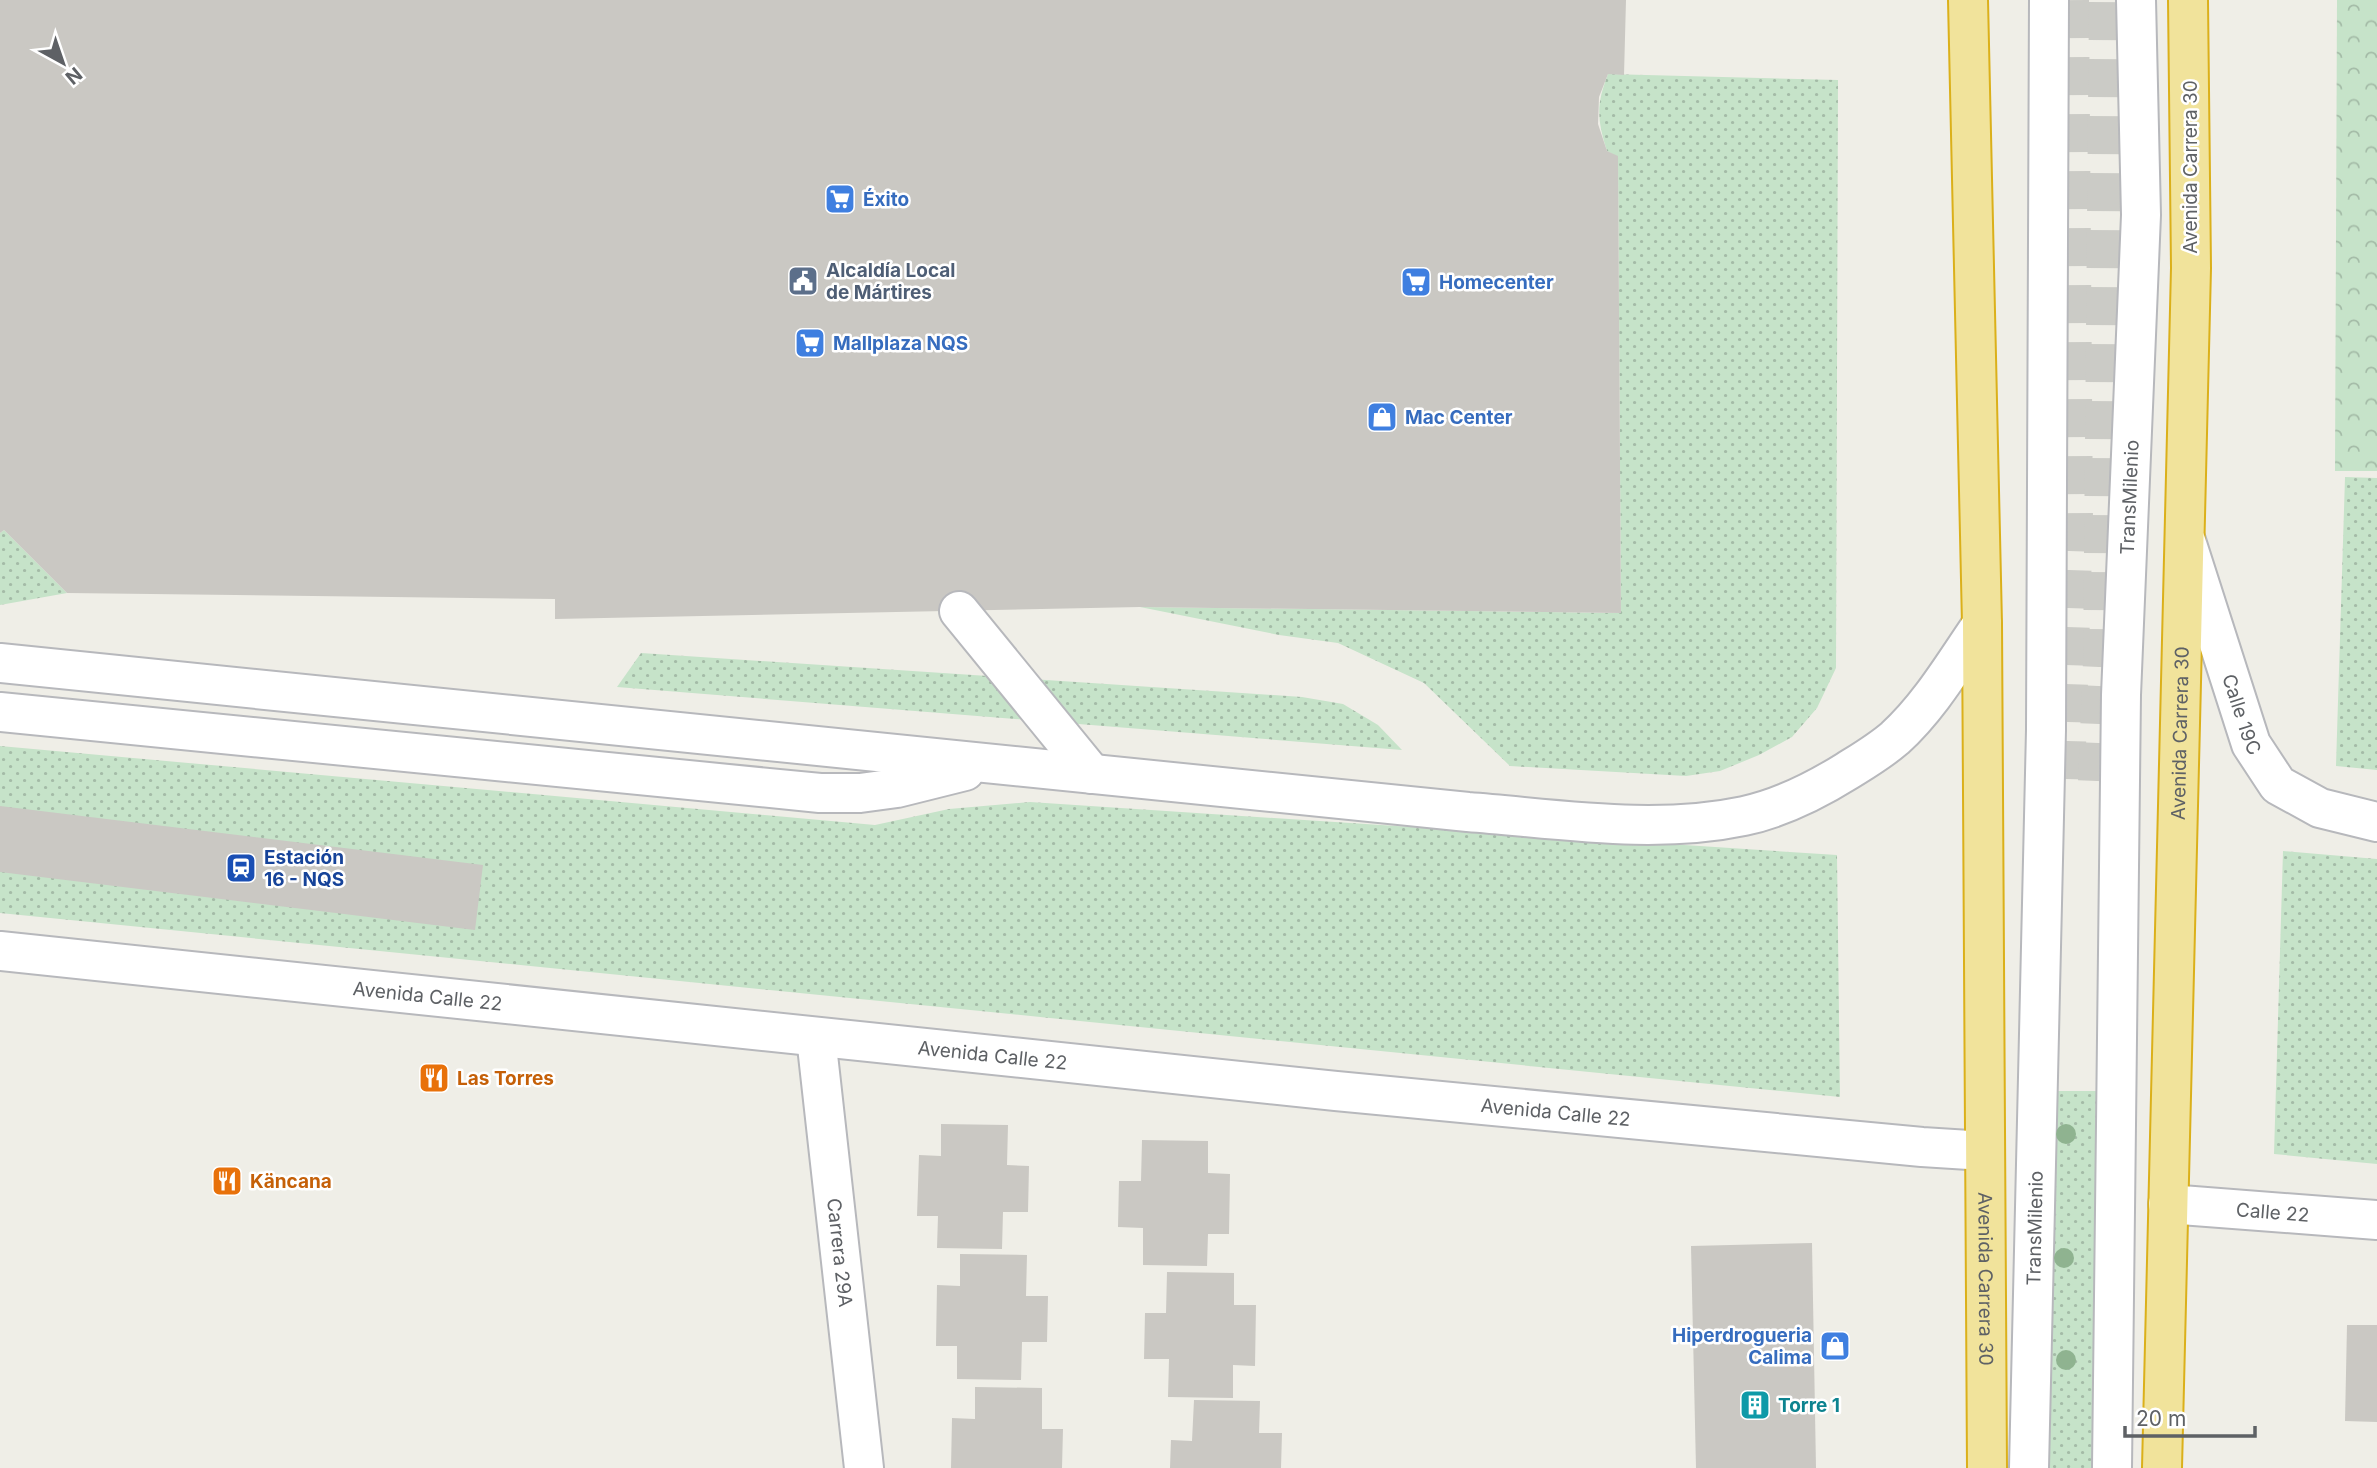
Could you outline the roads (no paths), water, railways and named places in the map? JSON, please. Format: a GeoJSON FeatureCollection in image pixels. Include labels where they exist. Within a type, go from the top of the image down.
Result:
{"type":"FeatureCollection","features":[{"type":"Feature","properties":{"kind":"highway","name":"Avenida Carrera 30"},"geometry":{"type":"LineString","coordinates":[[1968,0],[1982,624],[1987,1468]]}},
{"type":"Feature","properties":{"kind":"highway","name":"Avenida Carrera 30"},"geometry":{"type":"LineString","coordinates":[[2162,1468],[2191,268],[2188,1]]}},
{"type":"Feature","properties":{"kind":"street","name":"TransMilenio"},"geometry":{"type":"LineString","coordinates":[[2029,1468],[2046,716],[2049,0]]}},
{"type":"Feature","properties":{"kind":"street","name":"TransMilenio"},"geometry":{"type":"LineString","coordinates":[[2112,1468],[2121,695],[2141,215],[2136,0]]}},
{"type":"Feature","properties":{"kind":"street","name":"Calle 19C"},"geometry":{"type":"LineString","coordinates":[[2185,538],[2250,744],[2278,785],[2319,808],[2377,822]]}},
{"type":"Feature","properties":{"kind":"street"},"geometry":{"type":"LineString","coordinates":[[958,611],[1092,774]]}},
{"type":"Feature","properties":{"kind":"street"},"geometry":{"type":"LineString","coordinates":[[0,663],[1570,821],[1655,824],[1703,823],[1747,815],[1805,795],[1887,745],[1933,696],[1982,624]]}},
{"type":"Feature","properties":{"kind":"street"},"geometry":{"type":"LineString","coordinates":[[0,712],[820,793],[860,793],[897,788],[991,764]]}},
{"type":"Feature","properties":{"kind":"street","name":"TransMilenio"},"geometry":{"type":"LineString","coordinates":[[2040,987],[2081,780],[2117,995]]}},
{"type":"Feature","properties":{"kind":"street","name":"Avenida Calle 22"},"geometry":{"type":"LineString","coordinates":[[0,951],[1336,1091],[1985,1151]]}},
{"type":"Feature","properties":{"kind":"street","name":"Carrera 29A"},"geometry":{"type":"LineString","coordinates":[[816,1037],[864,1468]]}},
{"type":"Feature","properties":{"kind":"street","name":"Calle 22"},"geometry":{"type":"LineString","coordinates":[[2168,1204],[2377,1220]]}},
{"type":"Feature","properties":{"kind":"tunnel"},"geometry":{"type":"LineString","coordinates":[[2066,779],[2074,520],[2070,0]]}},
{"type":"Feature","properties":{"kind":"tunnel"},"geometry":{"type":"LineString","coordinates":[[2097,781],[2102,662],[2108,0]]}},
{"type":"Feature","properties":{"kind":"place","name":"Éxito"},"geometry":{"type":"Point","coordinates":[840,199]}},
{"type":"Feature","properties":{"kind":"place","name":"Alcaldía Local de Mártires"},"geometry":{"type":"Point","coordinates":[803,281]}},
{"type":"Feature","properties":{"kind":"place","name":"Homecenter"},"geometry":{"type":"Point","coordinates":[1416,282]}},
{"type":"Feature","properties":{"kind":"place","name":"Mallplaza NQS"},"geometry":{"type":"Point","coordinates":[810,343]}},
{"type":"Feature","properties":{"kind":"place","name":"Mac Center"},"geometry":{"type":"Point","coordinates":[1382,417]}},
{"type":"Feature","properties":{"kind":"place","name":"Estación 16 - NQS"},"geometry":{"type":"Point","coordinates":[241,868]}},
{"type":"Feature","properties":{"kind":"place","name":"Las Torres"},"geometry":{"type":"Point","coordinates":[434,1078]}},
{"type":"Feature","properties":{"kind":"place","name":"Käncana"},"geometry":{"type":"Point","coordinates":[227,1181]}},
{"type":"Feature","properties":{"kind":"place","name":"Hiperdrogueria Calima"},"geometry":{"type":"Point","coordinates":[1835,1346]}},
{"type":"Feature","properties":{"kind":"place","name":"Torre 1"},"geometry":{"type":"Point","coordinates":[1755,1405]}}]}
